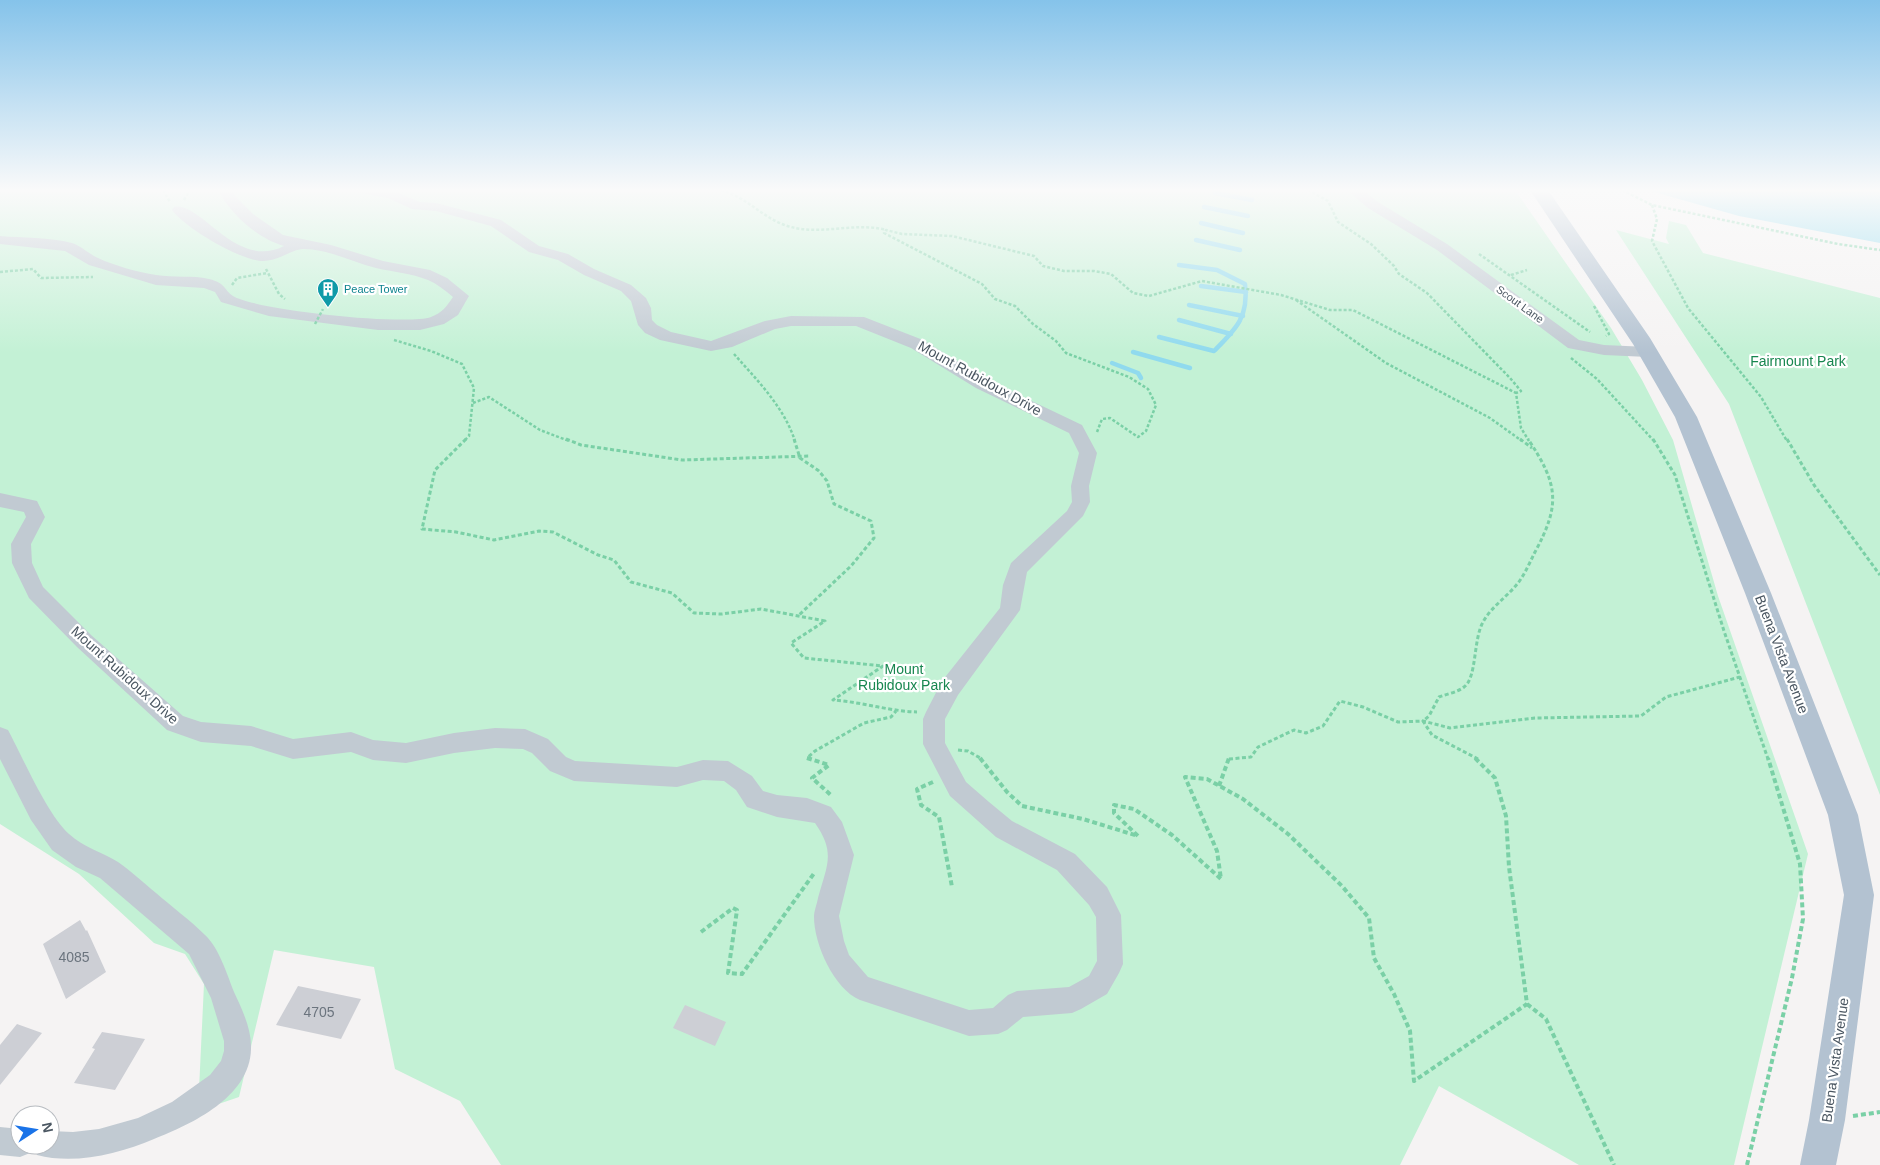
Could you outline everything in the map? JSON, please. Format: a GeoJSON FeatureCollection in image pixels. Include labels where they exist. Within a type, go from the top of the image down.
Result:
{"type":"FeatureCollection","features":[{"type":"Feature","properties":{"kind":"main road","name":"Buena Vista Avenue"},"geometry":{"type":"LineString","coordinates":[[1576,244],[1648,352],[1686,417],[1758,593],[1843,815],[1859,895],[1827,1120],[1818,1165]]}},
{"type":"Feature","properties":{"kind":"street"},"geometry":{"type":"LineString","coordinates":[[43,244],[69,247],[94,262],[156,280],[207,284],[220,289],[227,299],[269,311],[368,322],[385,327],[411,326],[441,320],[458,308],[461,296],[435,276],[420,271],[382,264],[331,249],[297,245],[274,256],[264,256],[239,251],[230,244]]}},
{"type":"Feature","properties":{"kind":"street","name":"Mount Rubidoux Drive"},"geometry":{"type":"LineString","coordinates":[[0,500],[30,506],[36,517],[21,544],[22,564],[36,592],[84,641],[175,723],[201,732],[251,736],[293,749],[351,742],[373,750],[406,753],[454,743],[495,738],[525,740],[540,746],[558,764],[574,771],[676,777],[703,770],[728,771],[744,783],[755,798],[777,806],[823,815],[834,830],[842,855],[826,916],[831,941],[840,964],[860,987],[969,1023],[998,1022],[1017,1004],[1072,1000],[1098,984],[1110,964],[1110,940],[1108,915],[1098,896],[1066,862],[1004,829],[958,790],[934,744],[934,719],[950,688],[1010,610],[1013,585],[1018,568],[1074,516],[1081,502],[1080,486],[1088,453],[1076,429],[982,384],[918,344],[858,321],[791,320],[771,325],[726,343],[710,346],[666,336],[651,329],[644,321],[643,308],[638,298],[626,288],[589,272],[563,256],[534,250],[526,244]]}},
{"type":"Feature","properties":{"kind":"street","name":"Scout Lane"},"geometry":{"type":"LineString","coordinates":[[1438,244],[1574,344],[1604,350],[1648,352]]}},
{"type":"Feature","properties":{"kind":"street"},"geometry":{"type":"LineString","coordinates":[[0,738],[40,812],[60,842],[85,859],[109,870],[198,945],[207,959],[237,1039],[238,1050],[235,1064],[228,1078],[200,1101],[144,1130],[100,1143],[71,1147],[60,1146]]}},
{"type":"Feature","properties":{"kind":"path"},"geometry":{"type":"LineString","coordinates":[[904,244],[982,284],[995,299],[1015,306],[1033,324],[1056,341],[1066,353],[1111,369],[1148,390],[1156,405],[1146,431],[1138,437],[1110,418],[1102,419],[1095,438]]}},
{"type":"Feature","properties":{"kind":"path"},"geometry":{"type":"LineString","coordinates":[[986,244],[1034,256],[1043,266],[1064,271],[1094,270],[1111,274],[1133,293],[1149,296],[1202,281],[1294,298],[1330,310],[1353,310],[1483,378],[1516,393]]}},
{"type":"Feature","properties":{"kind":"path"},"geometry":{"type":"LineString","coordinates":[[1371,244],[1394,266],[1399,274],[1427,293],[1510,378],[1521,391],[1516,393]]}},
{"type":"Feature","properties":{"kind":"path"},"geometry":{"type":"LineString","coordinates":[[1654,244],[1688,308],[1761,397],[1814,485],[1880,574]]}},
{"type":"Feature","properties":{"kind":"path"},"geometry":{"type":"LineString","coordinates":[[1843,244],[1880,250]]}},
{"type":"Feature","properties":{"kind":"path"},"geometry":{"type":"LineString","coordinates":[[1474,250],[1594,334]]}},
{"type":"Feature","properties":{"kind":"path"},"geometry":{"type":"LineString","coordinates":[[264,256],[267,273],[279,294],[289,302]]}},
{"type":"Feature","properties":{"kind":"path"},"geometry":{"type":"LineString","coordinates":[[0,272],[33,269],[41,278],[95,277],[120,270]]}},
{"type":"Feature","properties":{"kind":"path"},"geometry":{"type":"LineString","coordinates":[[1510,276],[1526,270]]}},
{"type":"Feature","properties":{"kind":"path"},"geometry":{"type":"LineString","coordinates":[[220,289],[232,287],[237,278],[267,273]]}},
{"type":"Feature","properties":{"kind":"path"},"geometry":{"type":"LineString","coordinates":[[1294,298],[1386,363],[1481,414],[1535,450]]}},
{"type":"Feature","properties":{"kind":"path"},"geometry":{"type":"LineString","coordinates":[[1591,300],[1609,334],[1601,340]]}},
{"type":"Feature","properties":{"kind":"path"},"geometry":{"type":"LineString","coordinates":[[386,338],[431,350],[462,364],[474,388],[469,436],[434,470],[432,493],[422,529],[456,532],[494,540],[539,532],[553,532],[598,555],[614,560],[631,582],[672,593],[694,613],[722,614],[761,609],[825,621],[791,643],[804,658],[883,666],[833,700],[852,701],[896,711],[915,711],[934,724]]}},
{"type":"Feature","properties":{"kind":"path"},"geometry":{"type":"LineString","coordinates":[[726,343],[767,390],[792,432],[800,458],[820,470],[832,489],[834,504],[871,521],[874,538],[851,566],[798,616]]}},
{"type":"Feature","properties":{"kind":"path"},"geometry":{"type":"LineString","coordinates":[[1565,354],[1597,379],[1660,447],[1675,475],[1740,677],[1780,793],[1800,864],[1802,918],[1792,978],[1747,1165]]}},
{"type":"Feature","properties":{"kind":"path"},"geometry":{"type":"LineString","coordinates":[[1423,720],[1430,716],[1439,697],[1465,687],[1473,673],[1474,643],[1485,618],[1519,582],[1543,537],[1553,510],[1551,484],[1546,466],[1521,428],[1516,393]]}},
{"type":"Feature","properties":{"kind":"path"},"geometry":{"type":"LineString","coordinates":[[473,403],[489,397],[540,430],[581,445],[604,449],[682,460],[800,458],[809,456]]}},
{"type":"Feature","properties":{"kind":"path"},"geometry":{"type":"LineString","coordinates":[[1219,786],[1229,758],[1251,757],[1258,747],[1294,730],[1306,733],[1323,726],[1340,701],[1363,707],[1398,722],[1423,720],[1450,728],[1535,718],[1641,716],[1666,697],[1740,677]]}},
{"type":"Feature","properties":{"kind":"path"},"geometry":{"type":"LineString","coordinates":[[816,813],[834,798],[815,783],[812,778],[829,765],[807,758],[815,751],[864,723],[891,717],[896,711]]}},
{"type":"Feature","properties":{"kind":"path"},"geometry":{"type":"LineString","coordinates":[[1423,720],[1432,734],[1479,760],[1495,778],[1506,816],[1509,867],[1527,1004],[1546,1019],[1614,1165]]}},
{"type":"Feature","properties":{"kind":"path"},"geometry":{"type":"LineString","coordinates":[[938,752],[966,749],[983,760],[1000,783],[1022,806],[1112,825],[1138,836],[1114,813],[1114,805],[1134,809],[1172,835],[1221,878],[1221,869],[1210,830],[1190,796],[1184,777],[1207,779],[1243,798],[1288,834],[1342,886],[1369,918],[1374,958],[1394,994],[1410,1031],[1414,1081],[1527,1004]]}},
{"type":"Feature","properties":{"kind":"path"},"geometry":{"type":"LineString","coordinates":[[950,774],[917,789],[921,805],[939,817],[952,887]]}},
{"type":"Feature","properties":{"kind":"path"},"geometry":{"type":"LineString","coordinates":[[701,932],[733,908],[737,910],[728,974],[742,974],[821,864]]}},
{"type":"Feature","properties":{"kind":"green space","name":"Mount Rubidoux Park"},"geometry":{"type":"Polygon","coordinates":[[[0,244],[1553,244],[1611,328],[1642,380],[1673,440],[1718,596],[1808,854],[1734,1165],[1579,1165],[1439,1086],[1400,1165],[501,1165],[460,1101],[395,1069],[374,967],[274,950],[239,1097],[198,1111],[204,984],[185,954],[154,943],[79,874],[0,824],[0,244]]]}},
{"type":"Feature","properties":{"kind":"green space","name":"Fairmount Park"},"geometry":{"type":"Polygon","coordinates":[[[1625,244],[1698,244],[1703,253],[1880,298],[1880,795],[1729,404],[1625,244]]]}},
{"type":"Feature","properties":{"kind":"building"},"geometry":{"type":"Polygon","coordinates":[[[80,920],[87,930],[106,972],[66,999],[43,944],[80,920]]]}},
{"type":"Feature","properties":{"kind":"building"},"geometry":{"type":"Polygon","coordinates":[[[298,986],[361,999],[341,1039],[276,1025],[298,986]]]}},
{"type":"Feature","properties":{"kind":"building"},"geometry":{"type":"Polygon","coordinates":[[[685,1005],[726,1022],[715,1046],[673,1028],[685,1005]]]}},
{"type":"Feature","properties":{"kind":"building"},"geometry":{"type":"Polygon","coordinates":[[[17,1024],[42,1033],[0,1085],[0,1045],[17,1024]]]}},
{"type":"Feature","properties":{"kind":"building"},"geometry":{"type":"Polygon","coordinates":[[[102,1032],[145,1039],[115,1090],[74,1083],[95,1049],[92,1048],[102,1032]]]}},
{"type":"Feature","properties":{"kind":"waterway"},"geometry":{"type":"LineString","coordinates":[[1215,244],[1240,250]]}},
{"type":"Feature","properties":{"kind":"waterway"},"geometry":{"type":"LineString","coordinates":[[1179,265],[1217,270],[1245,284],[1246,292]]}},
{"type":"Feature","properties":{"kind":"waterway"},"geometry":{"type":"LineString","coordinates":[[1201,286],[1246,292]]}},
{"type":"Feature","properties":{"kind":"waterway"},"geometry":{"type":"LineString","coordinates":[[1242,316],[1246,292]]}},
{"type":"Feature","properties":{"kind":"waterway"},"geometry":{"type":"LineString","coordinates":[[1189,305],[1242,316]]}},
{"type":"Feature","properties":{"kind":"waterway"},"geometry":{"type":"LineString","coordinates":[[1231,334],[1242,316]]}},
{"type":"Feature","properties":{"kind":"waterway"},"geometry":{"type":"LineString","coordinates":[[1179,320],[1231,334]]}},
{"type":"Feature","properties":{"kind":"waterway"},"geometry":{"type":"LineString","coordinates":[[1159,337],[1214,351],[1231,334]]}},
{"type":"Feature","properties":{"kind":"waterway"},"geometry":{"type":"LineString","coordinates":[[1133,352],[1190,368]]}},
{"type":"Feature","properties":{"kind":"waterway"},"geometry":{"type":"LineString","coordinates":[[1112,363],[1138,373],[1141,378]]}},
{"type":"Feature","properties":{"kind":"place","name":"Peace Tower"},"geometry":{"type":"Point","coordinates":[328,308]}}]}
